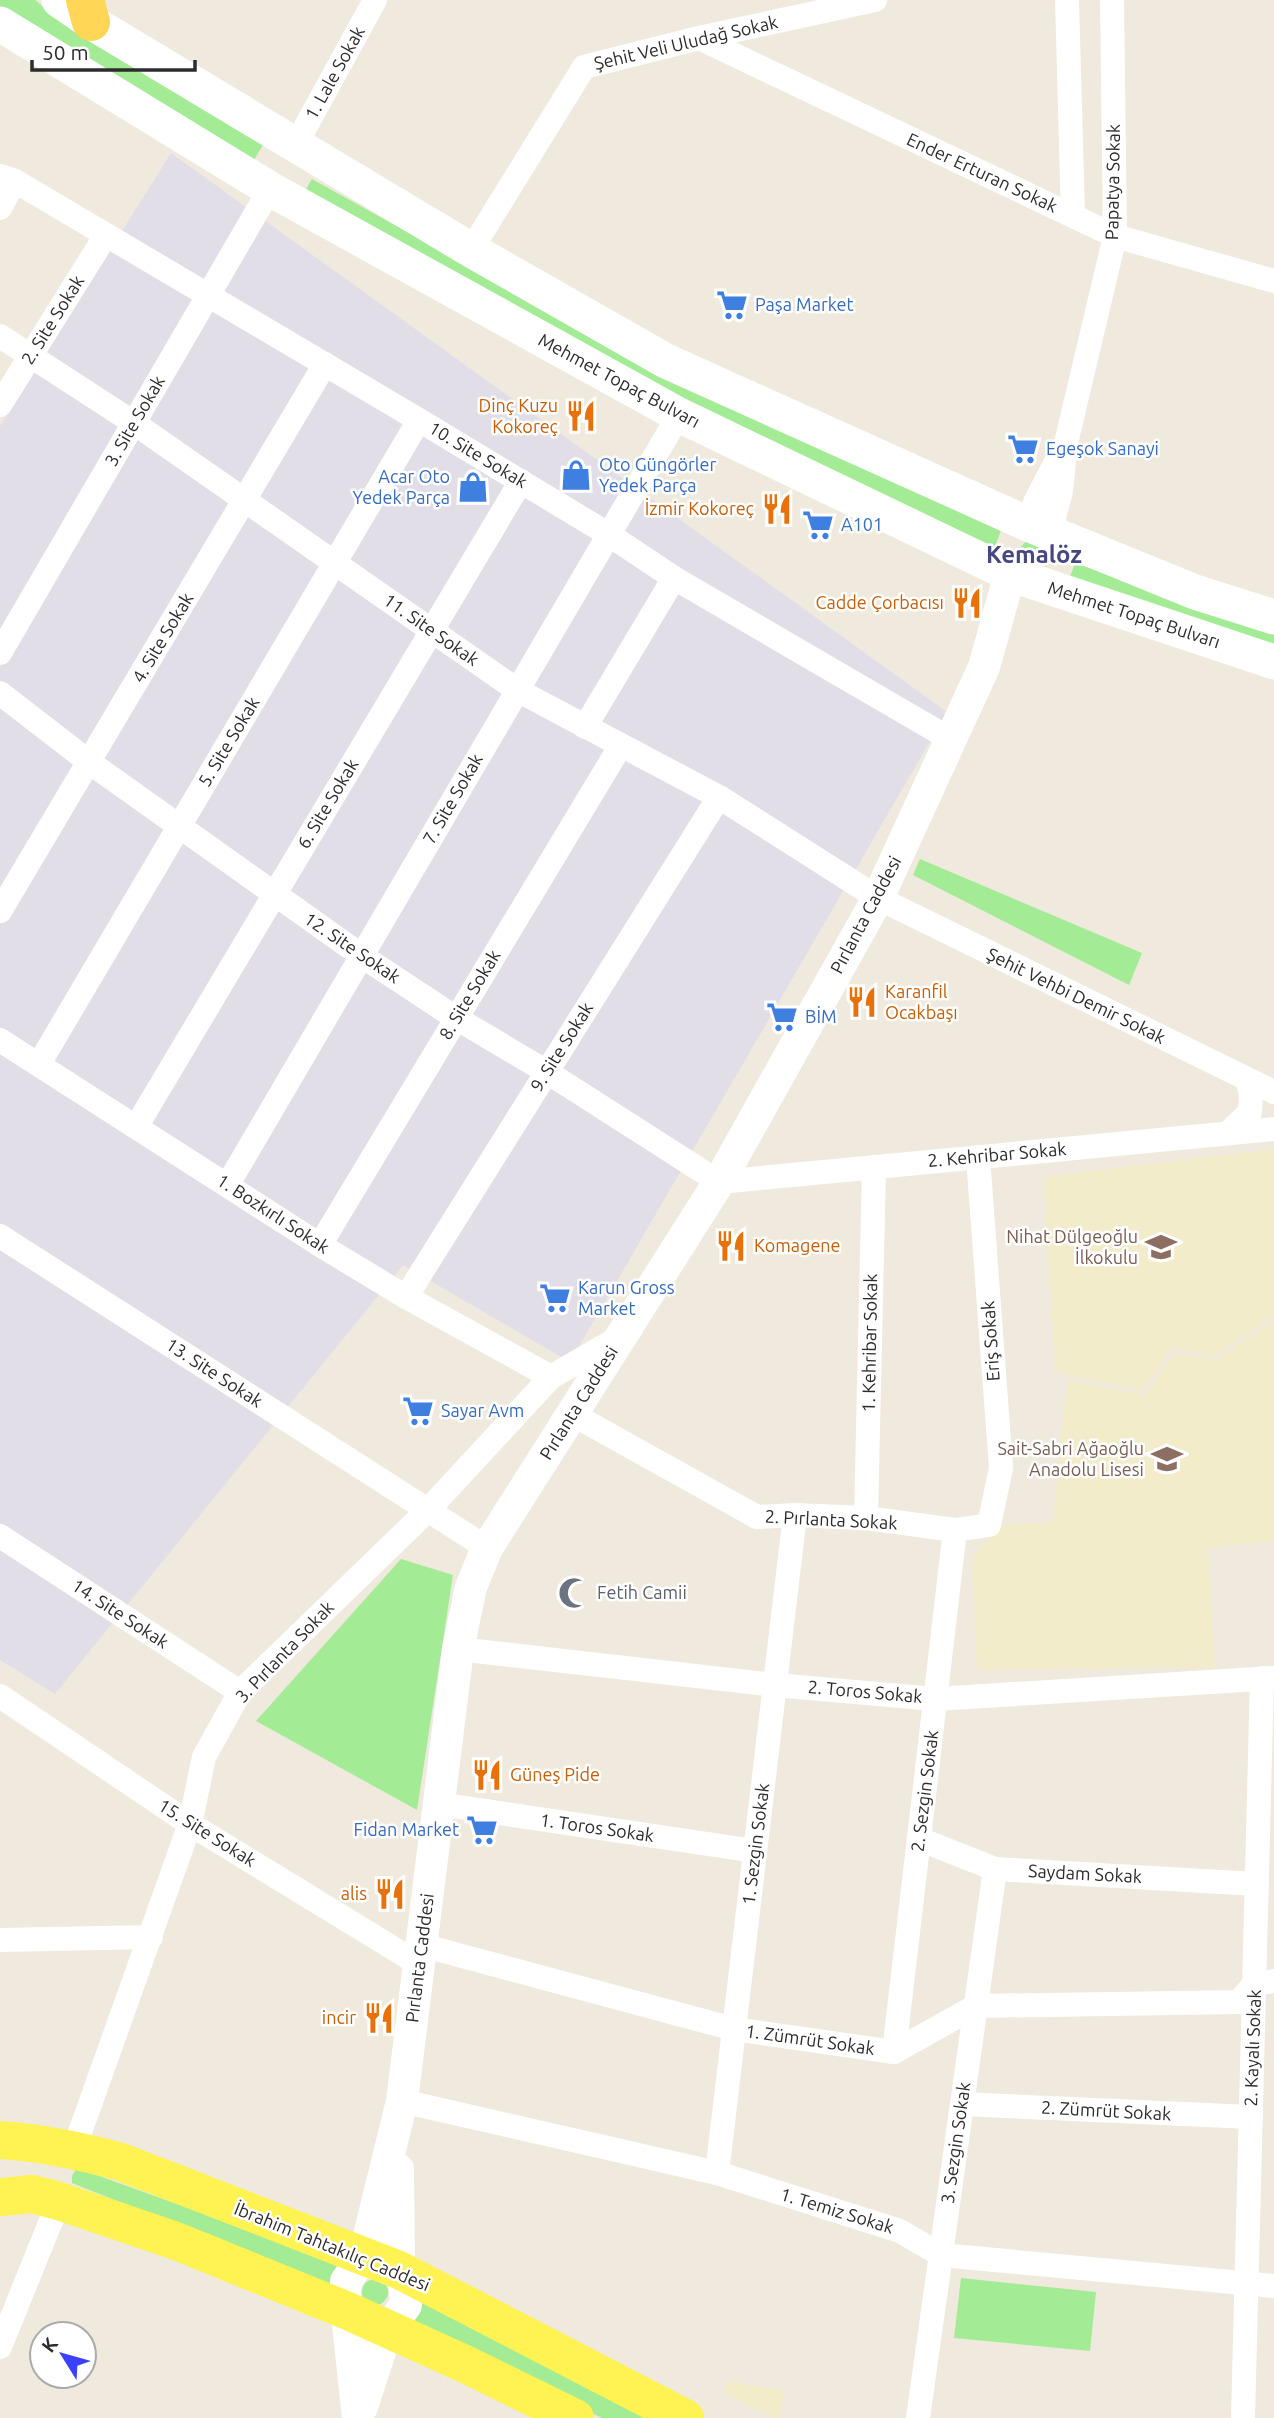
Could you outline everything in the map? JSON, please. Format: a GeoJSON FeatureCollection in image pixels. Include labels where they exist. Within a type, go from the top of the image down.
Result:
{"type":"FeatureCollection","features":[{"type":"Feature","properties":{"kind":"main road"},"geometry":{"type":"LineString","coordinates":[[59,0],[88,11],[295,146],[666,361],[1039,529],[1195,592],[1274,617]]}},
{"type":"Feature","properties":{"kind":"main road","name":"Mehmet Topaç Bulvarı"},"geometry":{"type":"LineString","coordinates":[[0,24],[270,189],[679,415],[1023,578],[1274,662]]}},
{"type":"Feature","properties":{"kind":"main road"},"geometry":{"type":"LineString","coordinates":[[270,189],[295,146]]}},
{"type":"Feature","properties":{"kind":"main road"},"geometry":{"type":"LineString","coordinates":[[1039,529],[1057,544],[1059,559],[1051,573],[1023,578],[1008,559],[1010,542],[1039,529]]}},
{"type":"Feature","properties":{"kind":"main road","name":"İbrahim Tahtakılıç Caddesi"},"geometry":{"type":"LineString","coordinates":[[0,2140],[74,2149],[121,2162],[382,2263],[685,2418]]}},
{"type":"Feature","properties":{"kind":"main road"},"geometry":{"type":"LineString","coordinates":[[59,2201],[74,2149]]}},
{"type":"Feature","properties":{"kind":"main road"},"geometry":{"type":"LineString","coordinates":[[0,2197],[32,2194],[176,2241],[348,2311],[575,2418]]}},
{"type":"Feature","properties":{"kind":"street","name":"1. Lale Sokak"},"geometry":{"type":"LineString","coordinates":[[295,146],[375,0]]}},
{"type":"Feature","properties":{"kind":"street","name":"Şehit Veli Uludağ Sokak"},"geometry":{"type":"LineString","coordinates":[[471,250],[584,67],[699,38],[875,0]]}},
{"type":"Feature","properties":{"kind":"street"},"geometry":{"type":"LineString","coordinates":[[1067,0],[1073,216]]}},
{"type":"Feature","properties":{"kind":"street","name":"Papatya Sokak"},"geometry":{"type":"LineString","coordinates":[[1039,529],[1061,491],[1066,443],[1115,236],[1112,0]]}},
{"type":"Feature","properties":{"kind":"street","name":"Ender Erturan Sokak"},"geometry":{"type":"LineString","coordinates":[[699,38],[1115,236],[1274,281]]}},
{"type":"Feature","properties":{"kind":"street"},"geometry":{"type":"LineString","coordinates":[[0,208],[8,179]]}},
{"type":"Feature","properties":{"kind":"street","name":"10. Site Sokak"},"geometry":{"type":"LineString","coordinates":[[8,179],[326,364],[608,534],[674,578],[952,740]]}},
{"type":"Feature","properties":{"kind":"street","name":"3. Site Sokak"},"geometry":{"type":"LineString","coordinates":[[0,653],[270,189]]}},
{"type":"Feature","properties":{"kind":"street","name":"2. Site Sokak"},"geometry":{"type":"LineString","coordinates":[[0,405],[106,235]]}},
{"type":"Feature","properties":{"kind":"street","name":"11. Site Sokak"},"geometry":{"type":"LineString","coordinates":[[0,336],[245,499],[517,690],[719,797],[878,898]]}},
{"type":"Feature","properties":{"kind":"street","name":"4. Site Sokak"},"geometry":{"type":"LineString","coordinates":[[0,911],[326,364]]}},
{"type":"Feature","properties":{"kind":"street","name":"7. Site Sokak"},"geometry":{"type":"LineString","coordinates":[[228,1185],[679,415]]}},
{"type":"Feature","properties":{"kind":"street","name":"5. Site Sokak"},"geometry":{"type":"LineString","coordinates":[[38,1064],[419,420]]}},
{"type":"Feature","properties":{"kind":"street","name":"6. Site Sokak"},"geometry":{"type":"LineString","coordinates":[[136,1128],[521,481]]}},
{"type":"Feature","properties":{"kind":"street"},"geometry":{"type":"LineString","coordinates":[[585,727],[674,578]]}},
{"type":"Feature","properties":{"kind":"street","name":"Pırlanta Caddesi"},"geometry":{"type":"LineString","coordinates":[[382,2263],[458,1649],[471,1587],[487,1548],[719,1182],[878,898],[952,740],[1023,578]]}},
{"type":"Feature","properties":{"kind":"street","name":"12. Site Sokak"},"geometry":{"type":"LineString","coordinates":[[0,693],[89,762],[362,956],[456,1018],[547,1072],[719,1182]]}},
{"type":"Feature","properties":{"kind":"street","name":"8. Site Sokak"},"geometry":{"type":"LineString","coordinates":[[320,1245],[621,745]]}},
{"type":"Feature","properties":{"kind":"street","name":"9. Site Sokak"},"geometry":{"type":"LineString","coordinates":[[406,1297],[719,797]]}},
{"type":"Feature","properties":{"kind":"street","name":"Şehit Vehbi Demir Sokak"},"geometry":{"type":"LineString","coordinates":[[878,898],[1274,1092]]}},
{"type":"Feature","properties":{"kind":"street","name":"1. Bozkırlı Sokak"},"geometry":{"type":"LineString","coordinates":[[0,1040],[320,1245],[406,1297],[551,1377]]}},
{"type":"Feature","properties":{"kind":"street"},"geometry":{"type":"LineString","coordinates":[[1228,1133],[1250,1112],[1251,1094],[1247,1080]]}},
{"type":"Feature","properties":{"kind":"street","name":"2. Kehribar Sokak"},"geometry":{"type":"LineString","coordinates":[[719,1182],[1274,1129]]}},
{"type":"Feature","properties":{"kind":"street","name":"Eriş Sokak"},"geometry":{"type":"LineString","coordinates":[[978,1157],[1001,1468],[989,1525]]}},
{"type":"Feature","properties":{"kind":"street","name":"1. Kehribar Sokak"},"geometry":{"type":"LineString","coordinates":[[866,1518],[874,1167]]}},
{"type":"Feature","properties":{"kind":"street","name":"13. Site Sokak"},"geometry":{"type":"LineString","coordinates":[[0,1236],[487,1548]]}},
{"type":"Feature","properties":{"kind":"street","name":"3. Pırlanta Sokak"},"geometry":{"type":"LineString","coordinates":[[74,2149],[190,1824],[204,1757],[240,1692],[428,1510],[551,1377],[622,1336]]}},
{"type":"Feature","properties":{"kind":"street","name":"2. Pırlanta Sokak"},"geometry":{"type":"LineString","coordinates":[[572,1414],[757,1517],[866,1518],[955,1530],[989,1525]]}},
{"type":"Feature","properties":{"kind":"street","name":"1. Sezgin Sokak"},"geometry":{"type":"LineString","coordinates":[[717,2174],[795,1516]]}},
{"type":"Feature","properties":{"kind":"street","name":"2. Sezgin Sokak"},"geometry":{"type":"LineString","coordinates":[[894,2052],[955,1530]]}},
{"type":"Feature","properties":{"kind":"street","name":"14. Site Sokak"},"geometry":{"type":"LineString","coordinates":[[0,1536],[240,1692]]}},
{"type":"Feature","properties":{"kind":"street","name":"2. Toros Sokak"},"geometry":{"type":"LineString","coordinates":[[458,1649],[775,1685],[935,1699],[1268,1678]]}},
{"type":"Feature","properties":{"kind":"street","name":"2. Kayalı Sokak"},"geometry":{"type":"LineString","coordinates":[[1243,2418],[1251,2117],[1264,1982],[1257,1884],[1267,1780],[1268,1678]]}},
{"type":"Feature","properties":{"kind":"street","name":"15. Site Sokak"},"geometry":{"type":"LineString","coordinates":[[0,1696],[190,1824],[420,1955]]}},
{"type":"Feature","properties":{"kind":"street","name":"1. Toros Sokak"},"geometry":{"type":"LineString","coordinates":[[439,1804],[755,1851]]}},
{"type":"Feature","properties":{"kind":"street","name":"Saydam Sokak"},"geometry":{"type":"LineString","coordinates":[[919,1839],[995,1869],[1257,1884]]}},
{"type":"Feature","properties":{"kind":"street","name":"3. Sezgin Sokak"},"geometry":{"type":"LineString","coordinates":[[918,2418],[995,1869]]}},
{"type":"Feature","properties":{"kind":"street"},"geometry":{"type":"LineString","coordinates":[[0,1940],[151,1937]]}},
{"type":"Feature","properties":{"kind":"street","name":"1. Zümrüt Sokak"},"geometry":{"type":"LineString","coordinates":[[420,1955],[734,2029],[894,2052],[976,2006],[1239,2001],[1264,1982]]}},
{"type":"Feature","properties":{"kind":"street","name":"2. Zümrüt Sokak"},"geometry":{"type":"LineString","coordinates":[[962,2104],[1251,2117]]}},
{"type":"Feature","properties":{"kind":"street","name":"1. Temiz Sokak"},"geometry":{"type":"LineString","coordinates":[[400,2113],[717,2174],[900,2231],[941,2255],[1274,2286]]}},
{"type":"Feature","properties":{"kind":"street"},"geometry":{"type":"LineString","coordinates":[[0,2347],[59,2201]]}},
{"type":"Feature","properties":{"kind":"street","name":"Pırlanta Caddesi"},"geometry":{"type":"LineString","coordinates":[[359,2418],[346,2281],[382,2263]]}},
{"type":"Feature","properties":{"kind":"street","name":"Pırlanta Caddesi"},"geometry":{"type":"LineString","coordinates":[[359,2418],[387,2330],[406,2305],[405,2287],[382,2263]]}},
{"type":"Feature","properties":{"kind":"shaded area"},"geometry":{"type":"Polygon","coordinates":[[[171,153],[947,712],[570,1362],[403,1265],[55,1694],[0,1660],[0,426],[171,153]]]}},
{"type":"Feature","properties":{"kind":"shaded area","name":"Nihat Dülgeoğlu İlkokulu"},"geometry":{"type":"Polygon","coordinates":[[[1274,1149],[1274,1316],[1213,1356],[1173,1347],[1143,1391],[1055,1372],[1044,1177],[1274,1149]]]}},
{"type":"Feature","properties":{"kind":"shaded area","name":"Sait-Sabri Ağaoğlu Anadolu Lisesi"},"geometry":{"type":"Polygon","coordinates":[[[1274,1320],[1274,1541],[1208,1548],[1215,1667],[977,1670],[972,1558],[1000,1525],[1053,1522],[1067,1380],[1145,1395],[1176,1352],[1216,1360],[1274,1320]]]}},
{"type":"Feature","properties":{"kind":"shaded area"},"geometry":{"type":"Polygon","coordinates":[[[727,2381],[785,2391],[780,2418],[724,2394],[727,2381]]]}},
{"type":"Feature","properties":{"kind":"green space"},"geometry":{"type":"Polygon","coordinates":[[[0,0],[35,0],[67,26],[264,143],[254,160],[0,8],[0,0]]]}},
{"type":"Feature","properties":{"kind":"green space"},"geometry":{"type":"Polygon","coordinates":[[[312,179],[599,339],[1001,530],[993,552],[647,382],[303,194],[312,179]]]}},
{"type":"Feature","properties":{"kind":"green space"},"geometry":{"type":"Polygon","coordinates":[[[1027,540],[1043,546],[1044,559],[1039,565],[1019,560],[1018,550],[1027,540]]]}},
{"type":"Feature","properties":{"kind":"green space"},"geometry":{"type":"Polygon","coordinates":[[[1075,563],[1274,633],[1274,649],[1069,580],[1075,563]]]}},
{"type":"Feature","properties":{"kind":"green space"},"geometry":{"type":"Polygon","coordinates":[[[920,859],[1142,953],[1129,985],[913,875],[920,859]]]}},
{"type":"Feature","properties":{"kind":"green space"},"geometry":{"type":"Polygon","coordinates":[[[401,1559],[453,1575],[417,1810],[256,1721],[401,1559]]]}},
{"type":"Feature","properties":{"kind":"green space"},"geometry":{"type":"Polygon","coordinates":[[[77,2168],[343,2264],[333,2287],[72,2183],[72,2176],[77,2168]]]}},
{"type":"Feature","properties":{"kind":"green space"},"geometry":{"type":"Polygon","coordinates":[[[961,2278],[1096,2292],[1090,2351],[954,2338],[961,2278]]]}},
{"type":"Feature","properties":{"kind":"green space"},"geometry":{"type":"Polygon","coordinates":[[[375,2279],[384,2283],[388,2292],[384,2301],[375,2305],[366,2301],[362,2292],[366,2283],[375,2279]]]}},
{"type":"Feature","properties":{"kind":"green space"},"geometry":{"type":"Polygon","coordinates":[[[424,2300],[651,2418],[602,2418],[414,2325],[417,2310],[424,2300]]]}},
{"type":"Feature","properties":{"kind":"place","name":"Paşa Market"},"geometry":{"type":"Point","coordinates":[732,305]}},
{"type":"Feature","properties":{"kind":"place","name":"Dinç Kuzu Kokoreç"},"geometry":{"type":"Point","coordinates":[581,416]}},
{"type":"Feature","properties":{"kind":"place","name":"Egeşok Sanayi"},"geometry":{"type":"Point","coordinates":[1023,449]}},
{"type":"Feature","properties":{"kind":"place","name":"Oto Güngörler Yedek Parça"},"geometry":{"type":"Point","coordinates":[576,475]}},
{"type":"Feature","properties":{"kind":"place","name":"Acar Oto Yedek Parça"},"geometry":{"type":"Point","coordinates":[473,487]}},
{"type":"Feature","properties":{"kind":"place","name":"İzmir Kokoreç"},"geometry":{"type":"Point","coordinates":[777,509]}},
{"type":"Feature","properties":{"kind":"place","name":"A101"},"geometry":{"type":"Point","coordinates":[818,525]}},
{"type":"Feature","properties":{"kind":"place","name":"Cadde Çorbacısı"},"geometry":{"type":"Point","coordinates":[967,603]}},
{"type":"Feature","properties":{"kind":"place","name":"Karanfil Ocakbaşı"},"geometry":{"type":"Point","coordinates":[862,1002]}},
{"type":"Feature","properties":{"kind":"place","name":"BİM"},"geometry":{"type":"Point","coordinates":[782,1017]}},
{"type":"Feature","properties":{"kind":"place","name":"Komagene"},"geometry":{"type":"Point","coordinates":[731,1246]}},
{"type":"Feature","properties":{"kind":"place","name":"Nihat Dülgeoğlu İlkokulu"},"geometry":{"type":"Point","coordinates":[1161,1247]}},
{"type":"Feature","properties":{"kind":"place","name":"Karun Gross Market"},"geometry":{"type":"Point","coordinates":[555,1298]}},
{"type":"Feature","properties":{"kind":"place","name":"Sayar Avm"},"geometry":{"type":"Point","coordinates":[418,1411]}},
{"type":"Feature","properties":{"kind":"place","name":"Sait-Sabri Ağaoğlu Anadolu Lisesi"},"geometry":{"type":"Point","coordinates":[1167,1459]}},
{"type":"Feature","properties":{"kind":"place","name":"Fetih Camii"},"geometry":{"type":"Point","coordinates":[574,1593]}},
{"type":"Feature","properties":{"kind":"place","name":"Güneş Pide"},"geometry":{"type":"Point","coordinates":[487,1775]}},
{"type":"Feature","properties":{"kind":"place","name":"Fidan Market"},"geometry":{"type":"Point","coordinates":[482,1830]}},
{"type":"Feature","properties":{"kind":"place","name":"alis"},"geometry":{"type":"Point","coordinates":[390,1894]}},
{"type":"Feature","properties":{"kind":"place","name":"incir"},"geometry":{"type":"Point","coordinates":[379,2018]}},
{"type":"Feature","properties":{"kind":"district","name":"Kemalöz"},"geometry":{"type":"Point","coordinates":[1034,555]}}]}
